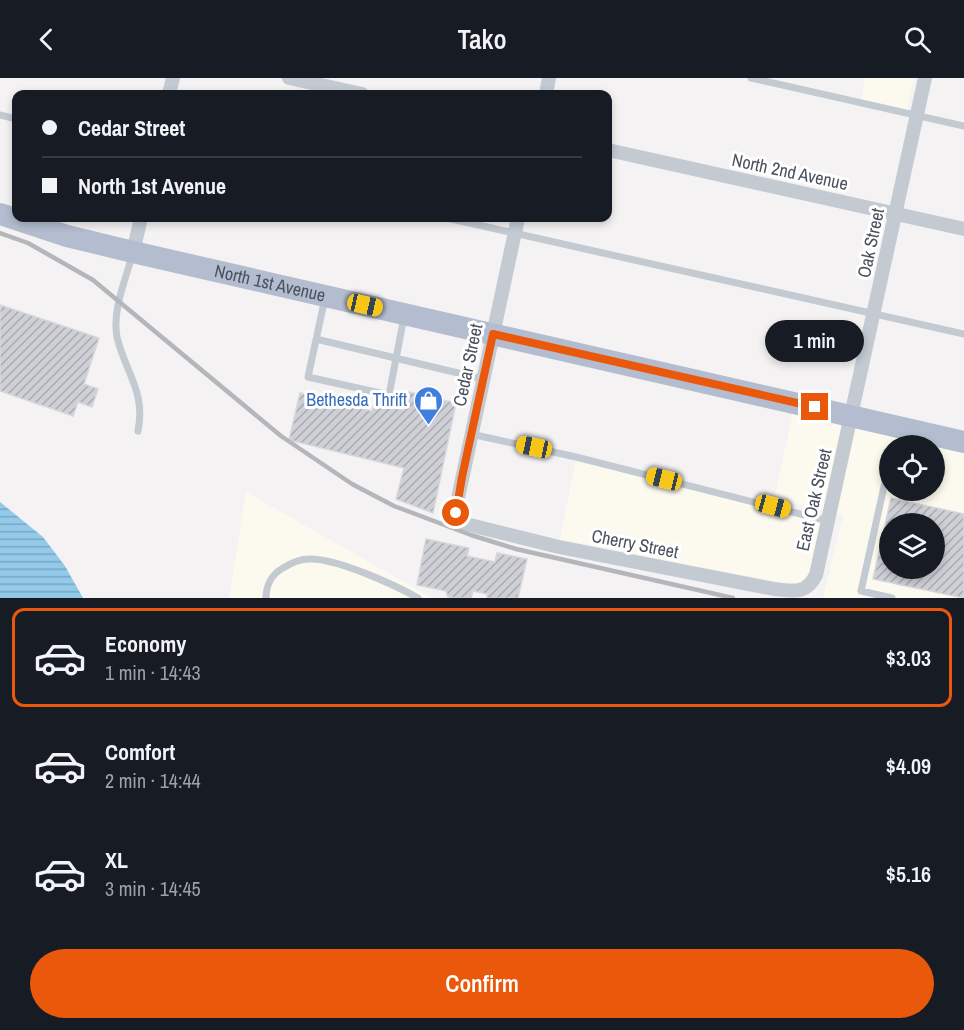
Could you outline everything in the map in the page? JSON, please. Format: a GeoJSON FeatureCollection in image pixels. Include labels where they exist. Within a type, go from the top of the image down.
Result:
{"type":"FeatureCollection","features":[{"type":"Feature","properties":{"kind":"main road","name":"North 1st Avenue"},"geometry":{"type":"LineString","coordinates":[[24,222],[67,236],[133,252],[964,442]]}},
{"type":"Feature","properties":{"kind":"street"},"geometry":{"type":"LineString","coordinates":[[290,78],[344,90]]}},
{"type":"Feature","properties":{"kind":"street","name":"Oak Street"},"geometry":{"type":"LineString","coordinates":[[852,416],[925,78]]}},
{"type":"Feature","properties":{"kind":"street","name":"North 2nd Avenue"},"geometry":{"type":"LineString","coordinates":[[612,151],[964,229]]}},
{"type":"Feature","properties":{"kind":"street"},"geometry":{"type":"LineString","coordinates":[[133,252],[140,222]]}},
{"type":"Feature","properties":{"kind":"street","name":"Cedar Street"},"geometry":{"type":"LineString","coordinates":[[460,520],[456,513],[458,498],[517,222]]}},
{"type":"Feature","properties":{"kind":"street","name":"East Oak Street"},"geometry":{"type":"LineString","coordinates":[[806,588],[812,584],[816,576],[852,416]]}},
{"type":"Feature","properties":{"kind":"street","name":"Cherry Street"},"geometry":{"type":"LineString","coordinates":[[460,520],[466,524],[559,547],[638,563],[774,589],[794,591],[806,588]]}},
{"type":"Feature","properties":{"kind":"lane"},"geometry":{"type":"LineString","coordinates":[[751,78],[964,126]]}},
{"type":"Feature","properties":{"kind":"lane"},"geometry":{"type":"LineString","coordinates":[[465,222],[964,334]]}},
{"type":"Feature","properties":{"kind":"lane"},"geometry":{"type":"LineString","coordinates":[[133,252],[116,319],[117,338],[135,383],[141,416],[138,430]]}},
{"type":"Feature","properties":{"kind":"lane"},"geometry":{"type":"LineString","coordinates":[[325,296],[308,377],[354,388],[388,395],[405,314]]}},
{"type":"Feature","properties":{"kind":"lane"},"geometry":{"type":"LineString","coordinates":[[316,339],[483,379]]}},
{"type":"Feature","properties":{"kind":"lane"},"geometry":{"type":"LineString","coordinates":[[471,434],[576,457],[828,521]]}},
{"type":"Feature","properties":{"kind":"lane"},"geometry":{"type":"LineString","coordinates":[[881,501],[861,591],[892,598]]}},
{"type":"Feature","properties":{"kind":"lane"},"geometry":{"type":"LineString","coordinates":[[266,598],[269,582],[274,573],[293,563],[311,559],[334,563],[356,571],[418,598]]}},
{"type":"Feature","properties":{"kind":"shaded area"},"geometry":{"type":"Polygon","coordinates":[[[865,78],[914,78],[907,111],[861,100],[865,78]]]}},
{"type":"Feature","properties":{"kind":"shaded area"},"geometry":{"type":"Polygon","coordinates":[[[793,412],[889,435],[879,435],[879,501],[945,501],[945,448],[964,453],[964,598],[823,598],[843,515],[774,499],[793,412]]]}},
{"type":"Feature","properties":{"kind":"shaded area"},"geometry":{"type":"Polygon","coordinates":[[[576,460],[821,522],[809,574],[802,582],[791,584],[560,539],[576,460]]]}},
{"type":"Feature","properties":{"kind":"shaded area"},"geometry":{"type":"Polygon","coordinates":[[[246,492],[432,598],[229,598],[246,492]]]}},
{"type":"Feature","properties":{"kind":"water"},"geometry":{"type":"Polygon","coordinates":[[[0,502],[43,537],[65,566],[83,598],[0,598],[0,502]]]}},
{"type":"Feature","properties":{"kind":"building"},"geometry":{"type":"Polygon","coordinates":[[[0,305],[99,338],[84,384],[98,389],[92,407],[78,402],[73,416],[0,391],[0,305]]]}},
{"type":"Feature","properties":{"kind":"building"},"geometry":{"type":"Polygon","coordinates":[[[409,392],[456,403],[433,513],[396,499],[404,468],[289,440],[300,393],[372,411],[374,403],[404,410],[409,392]]]}},
{"type":"Feature","properties":{"kind":"building"},"geometry":{"type":"Polygon","coordinates":[[[890,501],[905,501],[964,514],[964,598],[873,579],[879,552],[879,579],[945,579],[945,513],[888,513],[890,501]]]}},
{"type":"Feature","properties":{"kind":"building"},"geometry":{"type":"Polygon","coordinates":[[[426,539],[469,548],[467,556],[495,562],[497,553],[527,559],[518,598],[487,598],[487,594],[473,591],[471,598],[454,598],[448,597],[446,591],[417,585],[426,539]]]}},
{"type":"Feature","properties":{"kind":"railway"},"geometry":{"type":"LineString","coordinates":[[0,233],[28,243],[93,280],[281,436],[352,484],[394,506],[516,549],[733,598]]}},
{"type":"Feature","properties":{"kind":"place","name":"Bethesda Thrift"},"geometry":{"type":"Point","coordinates":[428,426]}},
{"type":"Feature","properties":{"kind":"route"},"geometry":{"type":"LineString","coordinates":[[456,513],[493,334],[815,407]]}}]}
